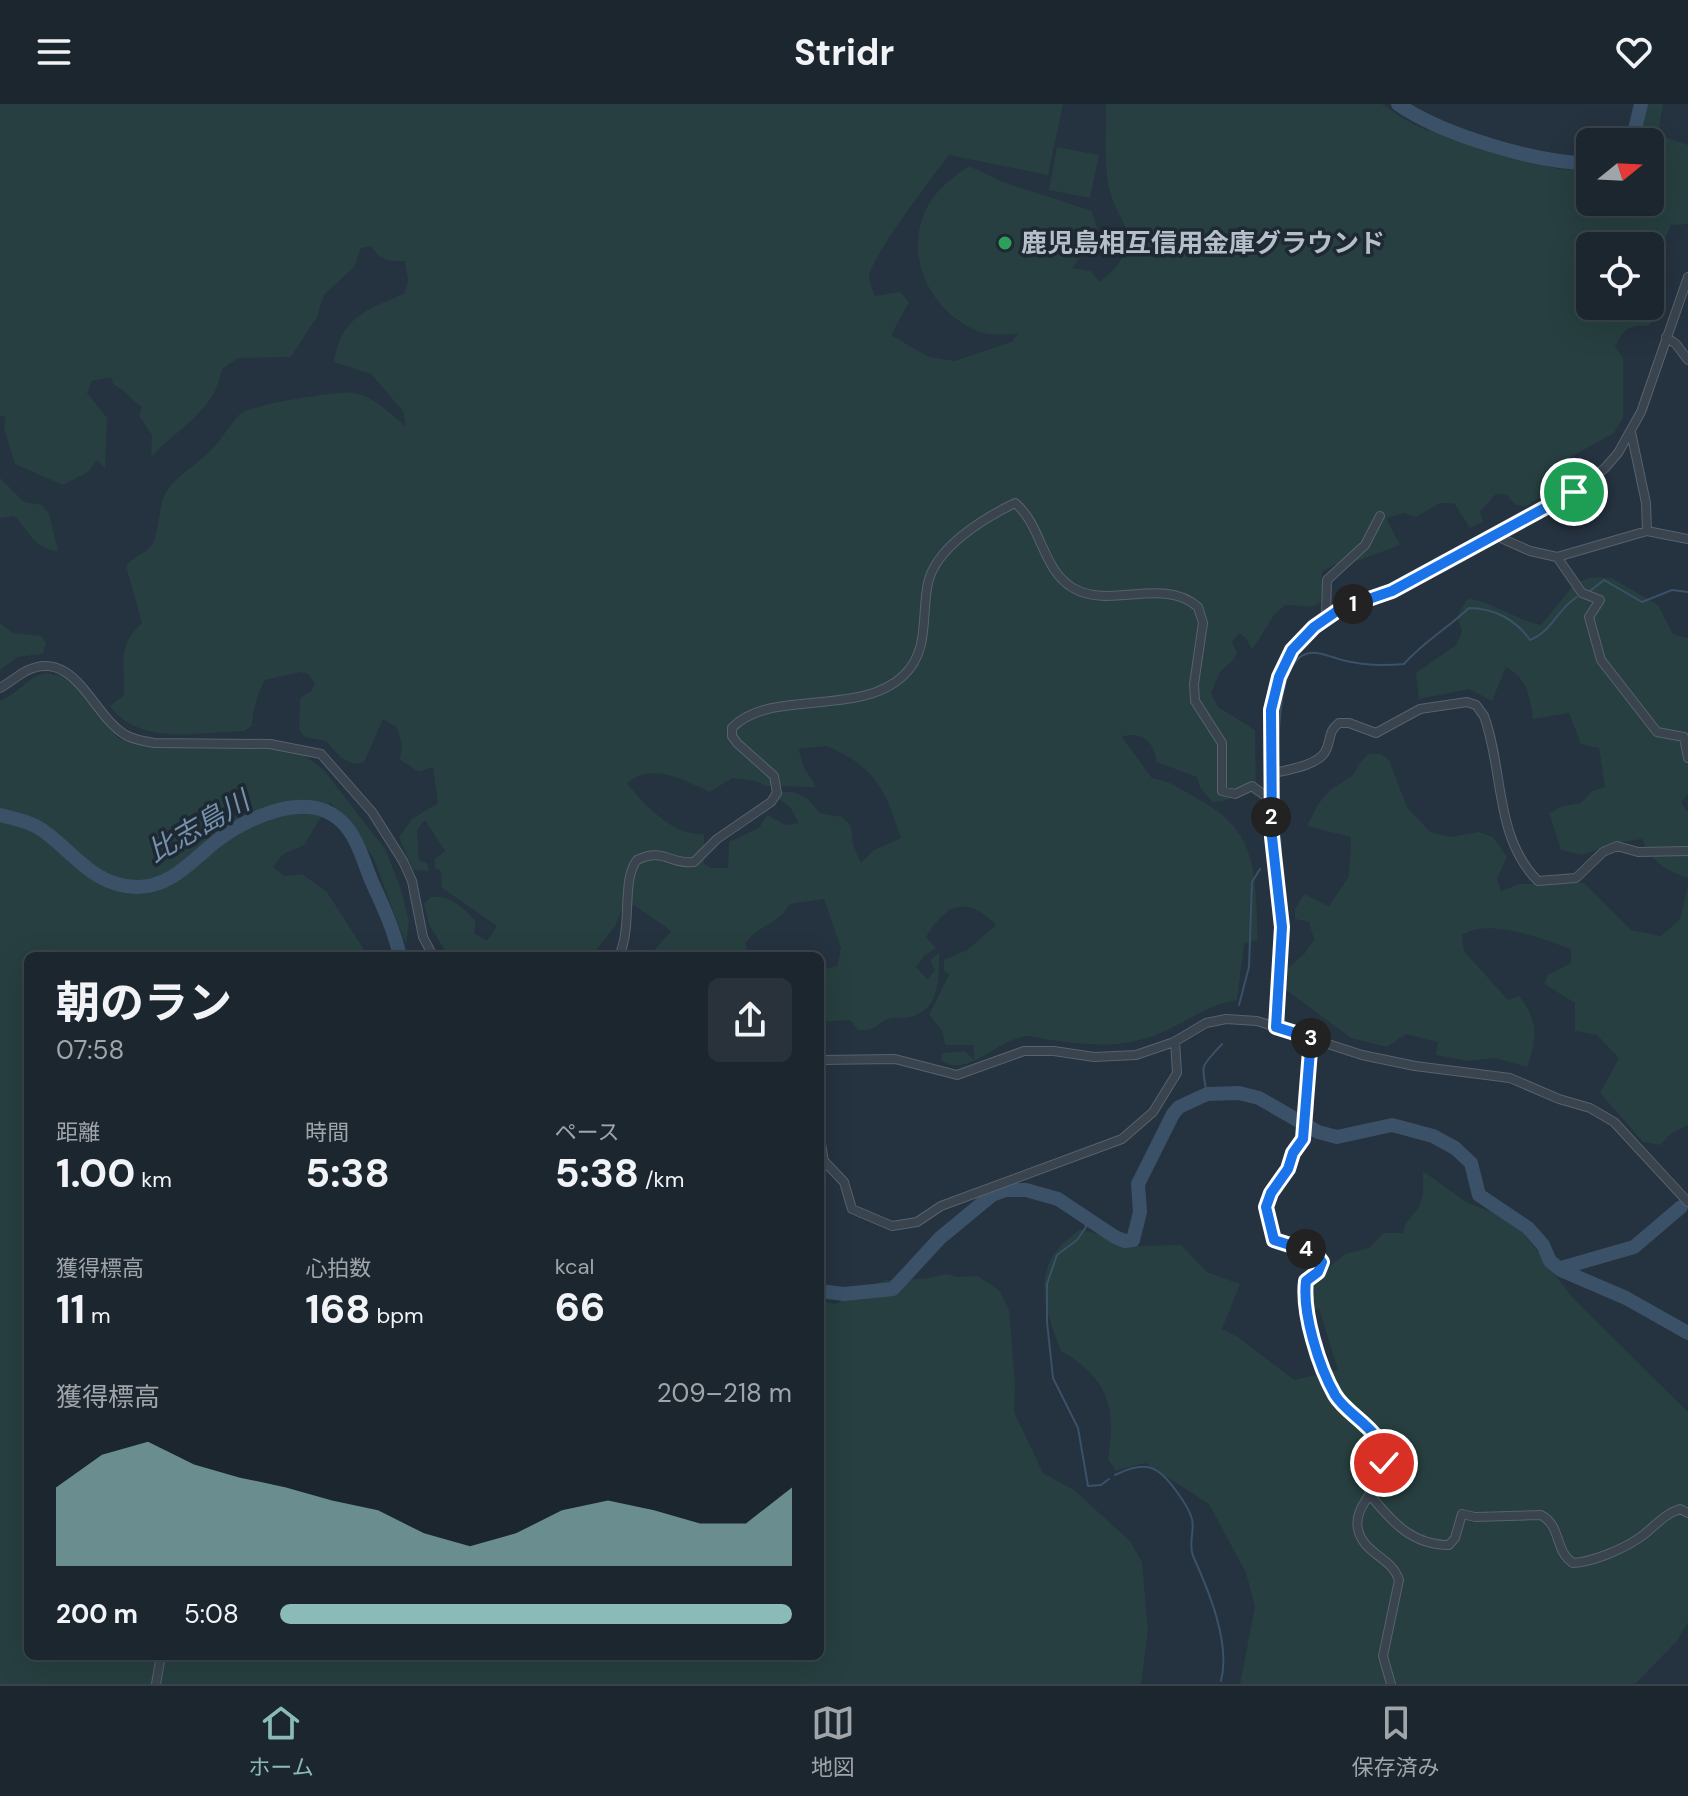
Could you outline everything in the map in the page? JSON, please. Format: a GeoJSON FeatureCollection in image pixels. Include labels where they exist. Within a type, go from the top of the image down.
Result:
{"type":"FeatureCollection","features":[{"type":"Feature","properties":{"kind":"street"},"geometry":{"type":"LineString","coordinates":[[1276,1027],[1282,927],[1272,837],[1271,710],[1279,677],[1292,650],[1326,617],[1392,591],[1591,480],[1618,453],[1631,431],[1645,401],[1688,277]]}},
{"type":"Feature","properties":{"kind":"street"},"geometry":{"type":"LineString","coordinates":[[1666,337],[1688,360]]}},
{"type":"Feature","properties":{"kind":"street"},"geometry":{"type":"LineString","coordinates":[[1631,431],[1646,503],[1647,531]]}},
{"type":"Feature","properties":{"kind":"street"},"geometry":{"type":"LineString","coordinates":[[620,952],[627,934],[629,876],[637,860],[660,854],[686,863],[694,862],[717,839],[771,802],[777,793],[774,776],[737,743],[732,736],[732,728],[749,717],[786,706],[869,695],[904,675],[918,655],[928,582],[936,563],[960,539],[989,517],[1015,503],[1029,515],[1045,554],[1070,587],[1082,593],[1101,595],[1172,594],[1198,607],[1203,623],[1194,684],[1195,701],[1222,743],[1222,791],[1235,794],[1252,786],[1271,800]]}},
{"type":"Feature","properties":{"kind":"street"},"geometry":{"type":"LineString","coordinates":[[1326,617],[1327,580],[1365,545],[1380,516]]}},
{"type":"Feature","properties":{"kind":"street"},"geometry":{"type":"LineString","coordinates":[[1500,533],[1503,539],[1530,551],[1557,557],[1647,531],[1688,539]]}},
{"type":"Feature","properties":{"kind":"street"},"geometry":{"type":"LineString","coordinates":[[1557,557],[1582,593],[1600,600],[1589,617],[1601,660],[1657,732],[1684,737],[1688,758]]}},
{"type":"Feature","properties":{"kind":"street"},"geometry":{"type":"LineString","coordinates":[[0,688],[27,671],[55,667],[71,676],[115,727],[137,739],[154,743],[270,744],[321,754],[372,812],[403,861],[412,881],[423,937],[431,952]]}},
{"type":"Feature","properties":{"kind":"street"},"geometry":{"type":"LineString","coordinates":[[1270,774],[1318,760],[1325,752],[1328,734],[1339,723],[1349,723],[1376,733],[1420,709],[1467,702],[1476,705],[1484,716],[1507,828],[1523,867],[1538,881],[1576,878],[1603,852],[1617,846],[1638,852],[1688,851]]}},
{"type":"Feature","properties":{"kind":"street"},"geometry":{"type":"LineString","coordinates":[[824,1060],[895,1059],[957,1075],[1024,1051],[1115,1057],[1154,1051],[1193,1029],[1226,1019],[1257,1021],[1362,1055],[1415,1066],[1510,1078],[1559,1099],[1590,1108],[1614,1122],[1688,1202]]}},
{"type":"Feature","properties":{"kind":"street"},"geometry":{"type":"LineString","coordinates":[[1311,1038],[1303,1139],[1271,1193],[1266,1213],[1274,1240],[1315,1253],[1322,1262],[1318,1272],[1306,1281],[1312,1335],[1336,1397],[1369,1426],[1384,1453],[1382,1473],[1358,1514],[1358,1530],[1370,1552],[1394,1569],[1399,1580],[1383,1656],[1391,1684]]}},
{"type":"Feature","properties":{"kind":"street"},"geometry":{"type":"LineString","coordinates":[[824,1161],[844,1182],[852,1209],[892,1226],[917,1222],[941,1206],[1097,1150],[1134,1131],[1153,1112],[1177,1073],[1175,1041]]}},
{"type":"Feature","properties":{"kind":"street"},"geometry":{"type":"LineString","coordinates":[[1370,1495],[1393,1522],[1429,1544],[1449,1545],[1455,1538],[1462,1514],[1475,1517],[1541,1515],[1550,1519],[1557,1530],[1561,1550],[1573,1563],[1583,1562],[1638,1539],[1666,1514],[1680,1509],[1688,1513]]}},
{"type":"Feature","properties":{"kind":"street"},"geometry":{"type":"LineString","coordinates":[[156,1684],[160,1660]]}},
{"type":"Feature","properties":{"kind":"green space"},"geometry":{"type":"Polygon","coordinates":[[[0,104],[1063,104],[1048,175],[949,155],[903,217],[872,267],[869,279],[875,296],[900,292],[909,302],[891,335],[929,357],[955,361],[1011,342],[1018,334],[980,332],[961,323],[933,294],[924,276],[918,238],[922,218],[932,199],[969,166],[1003,182],[1092,211],[1099,235],[1072,268],[1091,271],[1100,282],[1116,267],[1131,244],[1108,182],[1106,104],[1382,104],[1422,128],[1486,136],[1546,166],[1576,170],[1576,216],[1664,216],[1664,137],[1688,145],[1688,224],[1671,225],[1664,239],[1664,232],[1576,232],[1576,320],[1655,320],[1648,326],[1627,329],[1615,346],[1623,358],[1623,418],[1614,433],[1551,468],[1541,482],[1545,494],[1526,506],[1515,505],[1506,494],[1496,494],[1480,512],[1483,522],[1470,528],[1454,503],[1440,503],[1416,517],[1404,513],[1386,518],[1400,545],[1360,560],[1336,564],[1323,571],[1321,579],[1325,598],[1311,606],[1285,605],[1274,615],[1252,650],[1246,638],[1239,633],[1232,642],[1237,653],[1220,672],[1211,693],[1218,707],[1255,730],[1256,797],[1249,791],[1224,801],[1212,802],[1200,787],[1197,777],[1156,762],[1153,749],[1146,740],[1135,735],[1122,737],[1152,778],[1176,786],[1218,812],[1233,826],[1243,841],[1254,876],[1258,940],[1244,944],[1237,1000],[1208,1009],[1163,1032],[1130,1042],[1079,1044],[1028,1036],[1005,1043],[972,1062],[951,1065],[941,1060],[942,1053],[965,1051],[974,1060],[974,1045],[945,1045],[942,1030],[929,1015],[949,975],[944,970],[944,960],[967,950],[996,925],[975,909],[966,907],[957,907],[941,917],[926,937],[936,948],[924,956],[916,967],[927,979],[935,971],[930,960],[939,953],[939,974],[935,994],[925,1010],[917,1015],[887,1019],[865,1030],[858,1030],[850,1020],[824,1022],[824,969],[837,966],[841,948],[824,899],[790,904],[780,916],[751,937],[745,944],[748,952],[653,952],[671,931],[634,905],[624,905],[615,926],[595,952],[446,952],[429,924],[424,904],[431,897],[451,900],[461,907],[476,921],[474,933],[487,941],[497,926],[442,888],[441,871],[435,868],[435,859],[445,851],[425,820],[417,830],[419,861],[427,862],[429,871],[413,870],[399,837],[412,819],[438,803],[433,767],[419,772],[400,760],[402,745],[397,728],[383,719],[364,762],[354,764],[341,758],[326,741],[305,737],[299,730],[300,698],[315,684],[308,674],[300,672],[265,680],[256,703],[252,726],[244,731],[154,732],[123,719],[110,706],[124,695],[125,648],[142,623],[126,566],[153,542],[168,489],[213,448],[240,414],[260,406],[296,399],[355,393],[376,402],[406,426],[403,411],[371,374],[334,362],[343,334],[350,324],[368,310],[405,293],[408,280],[405,261],[385,260],[371,246],[361,248],[354,267],[324,295],[317,317],[291,357],[238,358],[222,369],[218,384],[204,408],[151,457],[152,435],[139,416],[142,407],[113,384],[111,377],[92,381],[87,393],[107,418],[105,468],[97,460],[88,472],[63,485],[15,464],[4,429],[6,417],[0,416],[0,104]],[[826,746],[798,749],[816,787],[766,786],[756,781],[732,778],[710,792],[679,778],[658,773],[637,777],[627,783],[651,810],[671,825],[693,834],[704,834],[704,864],[711,868],[728,868],[729,842],[759,828],[767,815],[786,825],[799,823],[790,807],[769,792],[793,792],[807,798],[820,813],[842,817],[851,826],[853,845],[861,863],[874,850],[901,838],[883,792],[867,771],[826,746]]]}},
{"type":"Feature","properties":{"kind":"green space"},"geometry":{"type":"Polygon","coordinates":[[[1640,104],[1663,104],[1659,128],[1639,128],[1640,104]]]}},
{"type":"Feature","properties":{"kind":"green space"},"geometry":{"type":"Polygon","coordinates":[[[1057,147],[1099,155],[1090,198],[1049,190],[1057,147]]]}},
{"type":"Feature","properties":{"kind":"green space"},"geometry":{"type":"Polygon","coordinates":[[[0,478],[24,502],[42,505],[49,514],[58,551],[37,543],[14,516],[0,518],[0,478]]]}},
{"type":"Feature","properties":{"kind":"green space"},"geometry":{"type":"Polygon","coordinates":[[[1592,577],[1612,578],[1658,605],[1673,634],[1688,638],[1688,794],[1681,802],[1688,812],[1688,878],[1660,864],[1642,839],[1615,843],[1582,855],[1561,850],[1549,813],[1563,806],[1581,803],[1592,791],[1605,787],[1599,748],[1581,744],[1569,713],[1533,719],[1526,689],[1513,671],[1506,667],[1492,701],[1469,689],[1419,699],[1416,673],[1456,645],[1462,632],[1457,616],[1468,598],[1541,625],[1575,583],[1592,577]]]}},
{"type":"Feature","properties":{"kind":"green space"},"geometry":{"type":"Polygon","coordinates":[[[0,623],[13,633],[41,636],[46,643],[43,654],[18,657],[0,670],[0,623]]]}},
{"type":"Feature","properties":{"kind":"green space"},"geometry":{"type":"Polygon","coordinates":[[[46,673],[62,676],[105,711],[117,738],[133,743],[278,748],[302,754],[323,769],[385,849],[401,889],[409,921],[406,945],[373,857],[330,802],[304,845],[282,855],[273,867],[284,876],[302,874],[327,892],[365,952],[24,952],[24,1660],[824,1660],[824,1302],[835,1304],[885,1280],[924,1279],[947,1274],[956,1277],[978,1276],[1000,1291],[1009,1310],[1015,1383],[1014,1412],[1043,1473],[1074,1490],[1130,1541],[1142,1562],[1148,1631],[1141,1684],[0,1684],[0,701],[33,678],[46,673]]]}},
{"type":"Feature","properties":{"kind":"green space"},"geometry":{"type":"Polygon","coordinates":[[[1369,754],[1381,754],[1389,760],[1407,807],[1430,832],[1450,837],[1479,832],[1493,837],[1507,857],[1497,879],[1501,891],[1519,884],[1584,883],[1631,930],[1661,936],[1680,919],[1688,885],[1688,1125],[1669,1135],[1661,1145],[1643,1142],[1600,1093],[1619,1058],[1597,1035],[1575,1031],[1575,1003],[1544,984],[1548,975],[1571,963],[1571,949],[1545,940],[1487,928],[1462,935],[1464,951],[1508,1000],[1519,996],[1530,1013],[1534,1039],[1527,1067],[1495,1058],[1468,1061],[1436,1055],[1438,1042],[1406,1034],[1387,1047],[1351,1038],[1286,990],[1288,968],[1314,940],[1309,922],[1295,919],[1295,909],[1304,894],[1329,906],[1349,876],[1351,837],[1307,826],[1318,804],[1330,790],[1353,775],[1369,754]]]}},
{"type":"Feature","properties":{"kind":"green space"},"geometry":{"type":"Polygon","coordinates":[[[1423,1171],[1466,1202],[1492,1212],[1524,1234],[1572,1297],[1688,1412],[1688,1622],[1677,1641],[1635,1684],[1240,1684],[1255,1607],[1246,1573],[1209,1504],[1145,1463],[1116,1471],[1108,1459],[1111,1424],[1105,1395],[1089,1372],[1061,1351],[1049,1315],[1044,1284],[1054,1255],[1081,1229],[1138,1246],[1181,1245],[1207,1272],[1240,1284],[1222,1329],[1238,1337],[1294,1380],[1338,1370],[1319,1309],[1313,1311],[1309,1283],[1345,1254],[1369,1248],[1383,1233],[1403,1233],[1406,1223],[1421,1202],[1423,1171]]]}},
{"type":"Feature","properties":{"kind":"waterway"},"geometry":{"type":"LineString","coordinates":[[1398,104],[1439,126],[1491,145],[1518,153],[1576,162]]}},
{"type":"Feature","properties":{"kind":"waterway"},"geometry":{"type":"LineString","coordinates":[[1635,128],[1641,104]]}},
{"type":"Feature","properties":{"kind":"waterway"},"geometry":{"type":"LineString","coordinates":[[1590,591],[1604,580],[1642,602],[1672,590],[1688,592]]}},
{"type":"Feature","properties":{"kind":"waterway"},"geometry":{"type":"LineString","coordinates":[[1278,752],[1280,713],[1286,683],[1290,670],[1306,654],[1319,653],[1365,664],[1404,664],[1469,608],[1504,616],[1530,640],[1544,631],[1577,597]]}},
{"type":"Feature","properties":{"kind":"waterway"},"geometry":{"type":"LineString","coordinates":[[1278,797],[1281,850]]}},
{"type":"Feature","properties":{"kind":"waterway","name":"比志島川"},"geometry":{"type":"LineString","coordinates":[[0,815],[40,829],[86,868],[109,882],[137,887],[150,886],[171,877],[219,839],[263,815],[296,807],[328,812],[342,822],[356,842],[399,952]]}},
{"type":"Feature","properties":{"kind":"waterway"},"geometry":{"type":"LineString","coordinates":[[1239,1005],[1249,967],[1252,882],[1260,869]]}},
{"type":"Feature","properties":{"kind":"waterway"},"geometry":{"type":"LineString","coordinates":[[1207,1094],[1204,1066],[1222,1044]]}},
{"type":"Feature","properties":{"kind":"waterway","name":"比志島川"},"geometry":{"type":"LineString","coordinates":[[824,1292],[844,1294],[893,1289],[940,1238],[992,1195],[1006,1190],[1026,1190],[1058,1199],[1115,1237],[1133,1240],[1140,1212],[1138,1184],[1173,1114],[1179,1107],[1207,1094],[1239,1093],[1259,1098],[1318,1132],[1337,1137],[1392,1125],[1433,1136],[1455,1148],[1471,1163],[1479,1195],[1528,1228],[1543,1245],[1550,1261],[1561,1270],[1626,1298],[1688,1333]]}},
{"type":"Feature","properties":{"kind":"waterway"},"geometry":{"type":"LineString","coordinates":[[1561,1268],[1634,1247],[1681,1207]]}},
{"type":"Feature","properties":{"kind":"waterway"},"geometry":{"type":"LineString","coordinates":[[1084,1217],[1086,1227],[1077,1240],[1057,1255],[1047,1284],[1047,1322],[1053,1378],[1078,1428],[1088,1486],[1101,1485],[1109,1479]]}},
{"type":"Feature","properties":{"kind":"waterway"},"geometry":{"type":"LineString","coordinates":[[1115,1475],[1143,1467],[1157,1471],[1188,1508],[1193,1524],[1192,1551],[1220,1633],[1223,1650],[1221,1681]]}},
{"type":"Feature","properties":{"kind":"place","name":"鹿児島相互信用金庫グラウンド"},"geometry":{"type":"Point","coordinates":[1005,243]}},
{"type":"Feature","properties":{"kind":"route"},"geometry":{"type":"LineString","coordinates":[[1384,1463],[1384,1453],[1369,1426],[1336,1397],[1312,1335],[1306,1281],[1318,1272],[1322,1262],[1315,1253],[1274,1240],[1266,1213],[1271,1193],[1303,1139],[1311,1038],[1276,1027],[1282,927],[1272,837],[1270,724],[1273,696],[1292,650],[1326,617],[1392,591],[1574,492]]}}]}
